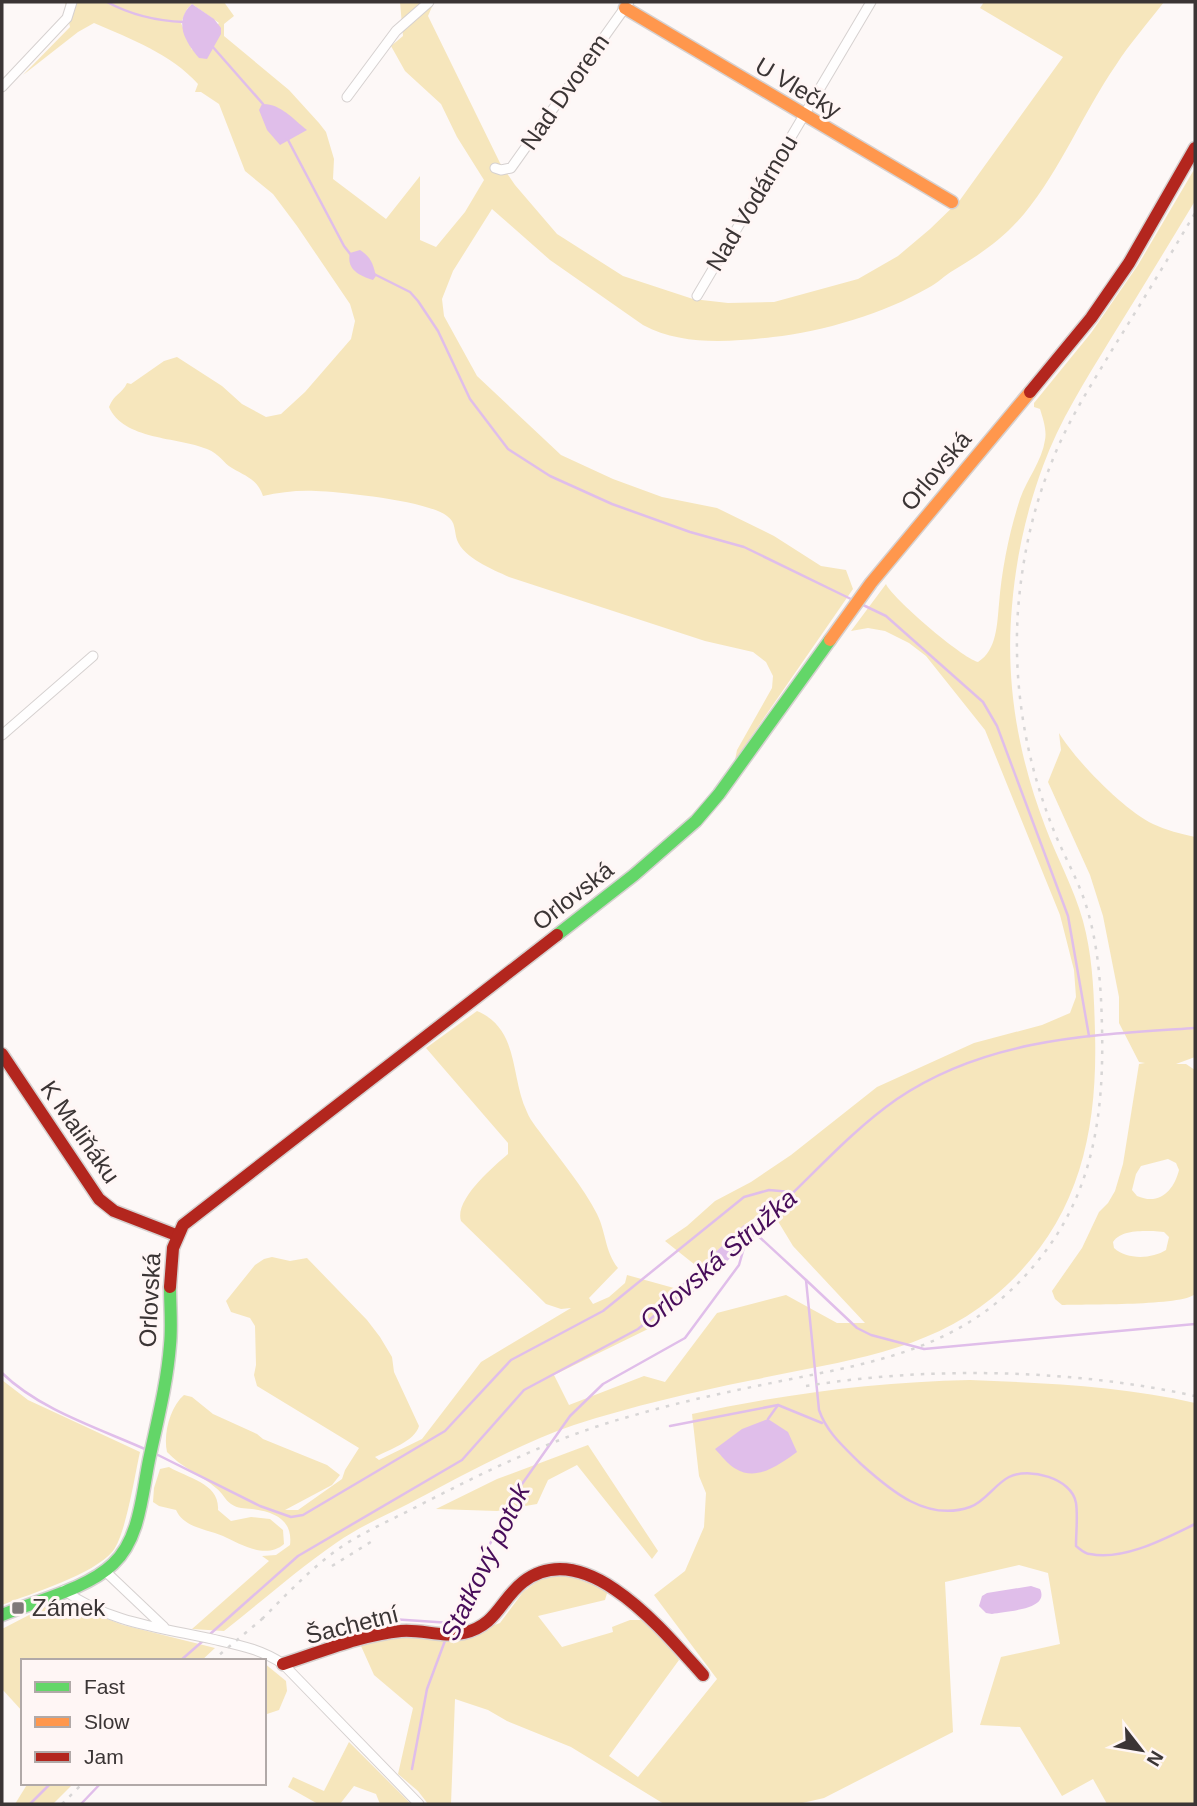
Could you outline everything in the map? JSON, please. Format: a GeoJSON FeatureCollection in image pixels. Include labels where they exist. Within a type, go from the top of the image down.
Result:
{"type":"FeatureCollection","features":[{"type":"Feature","properties":{"kind":"main road","name":"U Vlečky"},"geometry":{"type":"LineString","coordinates":[[627,5],[804,116],[952,202]]}},
{"type":"Feature","properties":{"kind":"main road","name":"Orlovská"},"geometry":{"type":"LineString","coordinates":[[2,1615],[105,1571],[122,1554],[128,1541],[136,1520],[168,1370],[171,1341],[170,1275],[176,1235],[202,1209],[665,850],[696,821],[741,765],[861,596],[1091,318],[1129,263],[1195,148]]}},
{"type":"Feature","properties":{"kind":"main road","name":"K Maliňáku"},"geometry":{"type":"LineString","coordinates":[[2,1054],[58,1142],[99,1199],[114,1212],[176,1235]]}},
{"type":"Feature","properties":{"kind":"main road","name":"Šachetní"},"geometry":{"type":"LineString","coordinates":[[283,1664],[385,1634],[404,1631],[462,1634],[496,1618],[524,1582],[542,1572],[562,1567],[588,1575],[629,1599],[651,1618],[703,1675]]}},
{"type":"Feature","properties":{"kind":"street"},"geometry":{"type":"LineString","coordinates":[[2,87],[66,19],[72,2]]}},
{"type":"Feature","properties":{"kind":"street","name":"Nad Vodárnou"},"geometry":{"type":"LineString","coordinates":[[697,296],[871,2]]}},
{"type":"Feature","properties":{"kind":"street"},"geometry":{"type":"LineString","coordinates":[[347,97],[397,31],[425,3]]}},
{"type":"Feature","properties":{"kind":"street","name":"Nad Dvorem"},"geometry":{"type":"LineString","coordinates":[[495,168],[511,168],[627,5]]}},
{"type":"Feature","properties":{"kind":"street"},"geometry":{"type":"LineString","coordinates":[[2,734],[93,656]]}},
{"type":"Feature","properties":{"kind":"street"},"geometry":{"type":"LineString","coordinates":[[105,1571],[165,1628]]}},
{"type":"Feature","properties":{"kind":"street","name":"Šachetní"},"geometry":{"type":"LineString","coordinates":[[64,1590],[125,1621],[251,1648],[283,1664],[419,1804]]}},
{"type":"Feature","properties":{"kind":"shaded area"},"geometry":{"type":"Polygon","coordinates":[[[65,2],[224,2],[234,16],[224,24],[224,36],[289,90],[326,132],[334,159],[333,179],[386,219],[420,176],[420,240],[436,247],[465,212],[484,180],[457,137],[441,104],[405,71],[391,46],[403,36],[400,2],[434,2],[428,16],[500,163],[557,234],[623,276],[693,299],[728,303],[774,302],[858,279],[898,256],[930,229],[960,200],[1063,57],[980,8],[984,2],[1164,2],[1121,57],[1061,160],[1016,223],[974,258],[932,286],[893,306],[832,326],[773,337],[707,341],[674,336],[643,325],[550,260],[492,209],[453,271],[442,299],[444,316],[477,376],[561,455],[613,479],[662,497],[717,508],[774,536],[821,566],[846,570],[853,589],[735,760],[737,750],[772,688],[773,676],[766,662],[753,652],[705,641],[509,577],[479,562],[466,552],[457,540],[452,521],[437,511],[385,498],[329,492],[296,491],[263,496],[255,482],[211,451],[139,432],[116,418],[109,407],[127,383],[131,384],[164,361],[177,357],[222,386],[242,404],[266,417],[281,414],[305,392],[351,339],[355,321],[350,304],[297,226],[273,194],[245,171],[219,104],[201,92],[195,92],[198,84],[176,64],[150,48],[94,23],[78,32],[23,75],[70,27],[65,2]],[[192,4],[187,9],[181,23],[192,50],[219,23],[192,4]]]}},
{"type":"Feature","properties":{"kind":"shaded area"},"geometry":{"type":"Polygon","coordinates":[[[1195,168],[1195,201],[1082,386],[1049,450],[1032,501],[1016,570],[1010,662],[1016,718],[1027,772],[1083,921],[1091,963],[1094,1004],[1095,1071],[1086,1144],[1063,1211],[1044,1242],[1021,1271],[992,1298],[966,1317],[938,1332],[878,1353],[663,1400],[552,1433],[354,1532],[307,1564],[224,1631],[192,1629],[269,1561],[262,1556],[276,1555],[290,1545],[290,1536],[289,1529],[281,1519],[268,1512],[234,1506],[218,1490],[167,1452],[169,1421],[179,1400],[184,1395],[192,1397],[213,1414],[263,1439],[327,1465],[340,1475],[332,1485],[285,1510],[298,1510],[342,1479],[359,1448],[257,1386],[254,1375],[255,1326],[250,1318],[231,1312],[226,1301],[255,1265],[272,1257],[290,1261],[307,1258],[380,1337],[392,1357],[394,1372],[419,1426],[407,1441],[375,1457],[379,1460],[422,1439],[481,1362],[571,1308],[561,1309],[546,1304],[461,1221],[460,1213],[469,1194],[508,1154],[508,1143],[426,1048],[477,1011],[501,1029],[512,1055],[529,1116],[579,1185],[600,1221],[610,1255],[618,1268],[589,1298],[593,1304],[609,1297],[625,1283],[627,1275],[692,1293],[648,1329],[554,1375],[569,1405],[644,1376],[665,1382],[717,1313],[786,1295],[837,1323],[865,1323],[793,1246],[776,1218],[765,1211],[744,1225],[699,1268],[665,1241],[715,1201],[751,1182],[791,1155],[877,1087],[974,1043],[1042,1025],[1070,1013],[1076,997],[1074,970],[1060,915],[985,730],[926,656],[909,643],[885,631],[868,628],[851,631],[886,584],[914,614],[970,658],[978,662],[989,651],[996,628],[1006,551],[1020,499],[1041,455],[1045,440],[1040,409],[1034,407],[1034,403],[1091,333],[1138,265],[1195,168]]]}},
{"type":"Feature","properties":{"kind":"shaded area"},"geometry":{"type":"Polygon","coordinates":[[[1059,733],[1089,770],[1128,808],[1153,824],[1195,837],[1195,1057],[1176,1064],[1186,1064],[1195,1070],[1195,1294],[1187,1298],[1172,1301],[1062,1305],[1055,1299],[1052,1291],[1082,1248],[1099,1212],[1115,1191],[1123,1164],[1139,1064],[1145,1063],[1139,1062],[1119,1023],[1119,997],[1103,916],[1090,875],[1048,782],[1061,750],[1059,733]],[[1168,1159],[1141,1166],[1132,1190],[1137,1196],[1153,1199],[1170,1190],[1179,1170],[1176,1163],[1168,1159]],[[1164,1232],[1121,1235],[1113,1242],[1114,1248],[1132,1256],[1147,1256],[1166,1250],[1169,1237],[1164,1232]]]}},
{"type":"Feature","properties":{"kind":"shaded area"},"geometry":{"type":"Polygon","coordinates":[[[2,1380],[28,1400],[140,1452],[126,1518],[113,1551],[104,1560],[77,1575],[2,1605],[2,1380]]]}},
{"type":"Feature","properties":{"kind":"shaded area"},"geometry":{"type":"Polygon","coordinates":[[[970,1380],[1112,1389],[1195,1403],[1195,1804],[1107,1804],[1093,1779],[1062,1796],[1020,1727],[980,1725],[1001,1657],[1060,1644],[1048,1573],[1019,1565],[945,1582],[953,1732],[824,1798],[798,1804],[664,1804],[571,1747],[507,1721],[488,1710],[455,1699],[451,1804],[428,1804],[418,1791],[398,1774],[413,1708],[374,1675],[361,1646],[405,1634],[462,1636],[500,1623],[523,1592],[543,1577],[561,1573],[608,1590],[605,1600],[538,1616],[562,1647],[613,1632],[612,1627],[630,1620],[645,1620],[664,1638],[679,1660],[609,1756],[638,1777],[717,1679],[654,1595],[685,1571],[704,1527],[706,1493],[699,1476],[692,1414],[830,1390],[970,1380]]]}},
{"type":"Feature","properties":{"kind":"shaded area"},"geometry":{"type":"Polygon","coordinates":[[[588,1445],[658,1551],[652,1559],[577,1465],[548,1480],[537,1504],[497,1511],[436,1509],[497,1479],[588,1445]]]}},
{"type":"Feature","properties":{"kind":"shaded area"},"geometry":{"type":"Polygon","coordinates":[[[169,1467],[208,1487],[214,1493],[218,1510],[231,1521],[251,1517],[270,1519],[283,1530],[284,1544],[269,1551],[253,1549],[196,1527],[184,1521],[176,1510],[153,1502],[160,1469],[169,1467]]]}},
{"type":"Feature","properties":{"kind":"shaded area"},"geometry":{"type":"Polygon","coordinates":[[[58,1600],[123,1625],[215,1648],[203,1659],[21,1659],[21,1710],[2,1689],[2,1629],[58,1600]]]}},
{"type":"Feature","properties":{"kind":"shaded area"},"geometry":{"type":"Polygon","coordinates":[[[266,1665],[286,1681],[287,1691],[279,1710],[266,1714],[266,1665]]]}},
{"type":"Feature","properties":{"kind":"shaded area"},"geometry":{"type":"Polygon","coordinates":[[[349,1742],[411,1804],[380,1804],[376,1794],[354,1786],[340,1804],[318,1804],[288,1787],[293,1777],[324,1791],[349,1742]]]}},
{"type":"Feature","properties":{"kind":"shaded area"},"geometry":{"type":"Polygon","coordinates":[[[27,1785],[72,1785],[53,1804],[15,1804],[27,1785]]]}},
{"type":"Feature","properties":{"kind":"water"},"geometry":{"type":"Polygon","coordinates":[[[192,4],[214,19],[221,28],[221,34],[207,59],[199,58],[183,31],[183,17],[192,4]]]}},
{"type":"Feature","properties":{"kind":"water"},"geometry":{"type":"Polygon","coordinates":[[[262,104],[275,106],[307,130],[280,145],[267,130],[259,110],[262,104]]]}},
{"type":"Feature","properties":{"kind":"water"},"geometry":{"type":"Polygon","coordinates":[[[360,250],[373,264],[376,276],[373,280],[352,268],[350,253],[360,250]]]}},
{"type":"Feature","properties":{"kind":"water"},"geometry":{"type":"Polygon","coordinates":[[[752,1223],[760,1231],[692,1293],[678,1288],[744,1225],[747,1228],[752,1223]]]}},
{"type":"Feature","properties":{"kind":"water"},"geometry":{"type":"Polygon","coordinates":[[[768,1419],[788,1432],[797,1452],[776,1466],[752,1474],[744,1472],[730,1465],[715,1449],[742,1429],[768,1419]]]}},
{"type":"Feature","properties":{"kind":"water"},"geometry":{"type":"Polygon","coordinates":[[[1031,1586],[1040,1589],[1041,1596],[1033,1605],[992,1614],[986,1613],[979,1606],[982,1596],[987,1593],[1031,1586]]]}},
{"type":"Feature","properties":{"kind":"waterway"},"geometry":{"type":"LineString","coordinates":[[107,2],[144,16],[184,22]]}},
{"type":"Feature","properties":{"kind":"waterway"},"geometry":{"type":"LineString","coordinates":[[212,46],[263,104]]}},
{"type":"Feature","properties":{"kind":"waterway"},"geometry":{"type":"LineString","coordinates":[[287,138],[351,255]]}},
{"type":"Feature","properties":{"kind":"waterway"},"geometry":{"type":"LineString","coordinates":[[374,274],[410,292],[418,301],[438,331],[470,399],[508,449],[550,476],[612,504],[690,532],[744,547],[855,601]]}},
{"type":"Feature","properties":{"kind":"waterway"},"geometry":{"type":"LineString","coordinates":[[861,604],[886,616],[983,702],[997,726],[1068,916],[1089,1036]]}},
{"type":"Feature","properties":{"kind":"waterway","name":"Orlovská Stružka"},"geometry":{"type":"LineString","coordinates":[[754,1229],[859,1129],[897,1099],[931,1079],[967,1063],[1041,1043],[1117,1033],[1195,1028]]}},
{"type":"Feature","properties":{"kind":"waterway"},"geometry":{"type":"LineString","coordinates":[[156,1454],[260,1506],[291,1517],[303,1515],[445,1431],[511,1360],[603,1311],[744,1197],[769,1190],[791,1192]]}},
{"type":"Feature","properties":{"kind":"waterway"},"geometry":{"type":"LineString","coordinates":[[754,1232],[806,1280],[822,1418],[848,1452],[897,1493],[925,1507],[954,1511],[975,1505],[999,1484],[1017,1474],[1048,1477],[1067,1487],[1073,1494],[1077,1508],[1076,1546],[1090,1554],[1131,1551],[1195,1524]]}},
{"type":"Feature","properties":{"kind":"waterway","name":"Statkový potok"},"geometry":{"type":"LineString","coordinates":[[449,1632],[510,1501],[570,1416],[603,1384],[685,1338],[739,1265],[745,1244]]}},
{"type":"Feature","properties":{"kind":"waterway"},"geometry":{"type":"LineString","coordinates":[[806,1280],[857,1328],[871,1335],[924,1349],[1195,1324]]}},
{"type":"Feature","properties":{"kind":"waterway","name":"Orlovská Stružka"},"geometry":{"type":"LineString","coordinates":[[209,1635],[298,1556],[462,1460],[524,1390],[638,1329],[687,1289]]}},
{"type":"Feature","properties":{"kind":"waterway"},"geometry":{"type":"LineString","coordinates":[[2,1373],[34,1398],[52,1408],[147,1450]]}},
{"type":"Feature","properties":{"kind":"waterway"},"geometry":{"type":"LineString","coordinates":[[768,1419],[778,1405]]}},
{"type":"Feature","properties":{"kind":"waterway"},"geometry":{"type":"LineString","coordinates":[[670,1426],[778,1405],[822,1423]]}},
{"type":"Feature","properties":{"kind":"waterway"},"geometry":{"type":"LineString","coordinates":[[315,1642],[391,1619],[451,1623]]}},
{"type":"Feature","properties":{"kind":"waterway","name":"Statkový potok"},"geometry":{"type":"LineString","coordinates":[[412,1769],[427,1689],[446,1638]]}},
{"type":"Feature","properties":{"kind":"waterway","name":"Orlovská Stružka"},"geometry":{"type":"LineString","coordinates":[[182,1659],[204,1640]]}},
{"type":"Feature","properties":{"kind":"waterway","name":"Orlovská Stružka"},"geometry":{"type":"LineString","coordinates":[[30,1804],[49,1785]]}},
{"type":"Feature","properties":{"kind":"waterway"},"geometry":{"type":"LineString","coordinates":[[81,1804],[99,1785]]}},
{"type":"Feature","properties":{"kind":"railway"},"geometry":{"type":"LineString","coordinates":[[262,1619],[311,1571],[352,1540],[468,1481],[550,1444],[671,1405],[888,1357],[952,1332],[982,1314],[1010,1291],[1037,1262],[1056,1236],[1083,1180],[1092,1151],[1101,1090],[1101,995],[1096,946],[1089,915],[1043,800],[1028,747],[1017,665],[1022,573],[1038,500],[1064,435],[1195,213]]}},
{"type":"Feature","properties":{"kind":"railway"},"geometry":{"type":"LineString","coordinates":[[806,1386],[902,1375],[1001,1373],[1100,1380],[1195,1396]]}},
{"type":"Feature","properties":{"kind":"railway"},"geometry":{"type":"LineString","coordinates":[[332,1566],[374,1540]]}},
{"type":"Feature","properties":{"kind":"railway"},"geometry":{"type":"LineString","coordinates":[[214,1659],[268,1614]]}},
{"type":"Feature","properties":{"kind":"railway"},"geometry":{"type":"LineString","coordinates":[[62,1804],[81,1785]]}},
{"type":"Feature","properties":{"kind":"traffic: fast"},"geometry":{"type":"LineString","coordinates":[[557,935],[634,875],[696,821],[719,794],[830,640]]}},
{"type":"Feature","properties":{"kind":"traffic: fast"},"geometry":{"type":"LineString","coordinates":[[2,1615],[89,1581],[113,1564],[129,1542],[138,1515],[167,1374],[171,1338],[170,1287]]}},
{"type":"Feature","properties":{"kind":"traffic: slow"},"geometry":{"type":"LineString","coordinates":[[625,8],[952,202]]}},
{"type":"Feature","properties":{"kind":"traffic: slow"},"geometry":{"type":"LineString","coordinates":[[830,640],[871,583],[1030,392]]}},
{"type":"Feature","properties":{"kind":"traffic: jam"},"geometry":{"type":"LineString","coordinates":[[1030,392],[1091,318],[1129,263],[1195,148]]}},
{"type":"Feature","properties":{"kind":"traffic: jam"},"geometry":{"type":"LineString","coordinates":[[170,1287],[173,1248],[183,1225],[557,935]]}},
{"type":"Feature","properties":{"kind":"traffic: jam"},"geometry":{"type":"LineString","coordinates":[[2,1054],[99,1199],[114,1211],[176,1235]]}},
{"type":"Feature","properties":{"kind":"traffic: jam"},"geometry":{"type":"LineString","coordinates":[[283,1664],[386,1633],[464,1633],[491,1618],[523,1582],[547,1570],[572,1570],[598,1579],[646,1614],[703,1675]]}},
{"type":"Feature","properties":{"kind":"place","name":"Zámek"},"geometry":{"type":"Point","coordinates":[18,1608]}}]}
